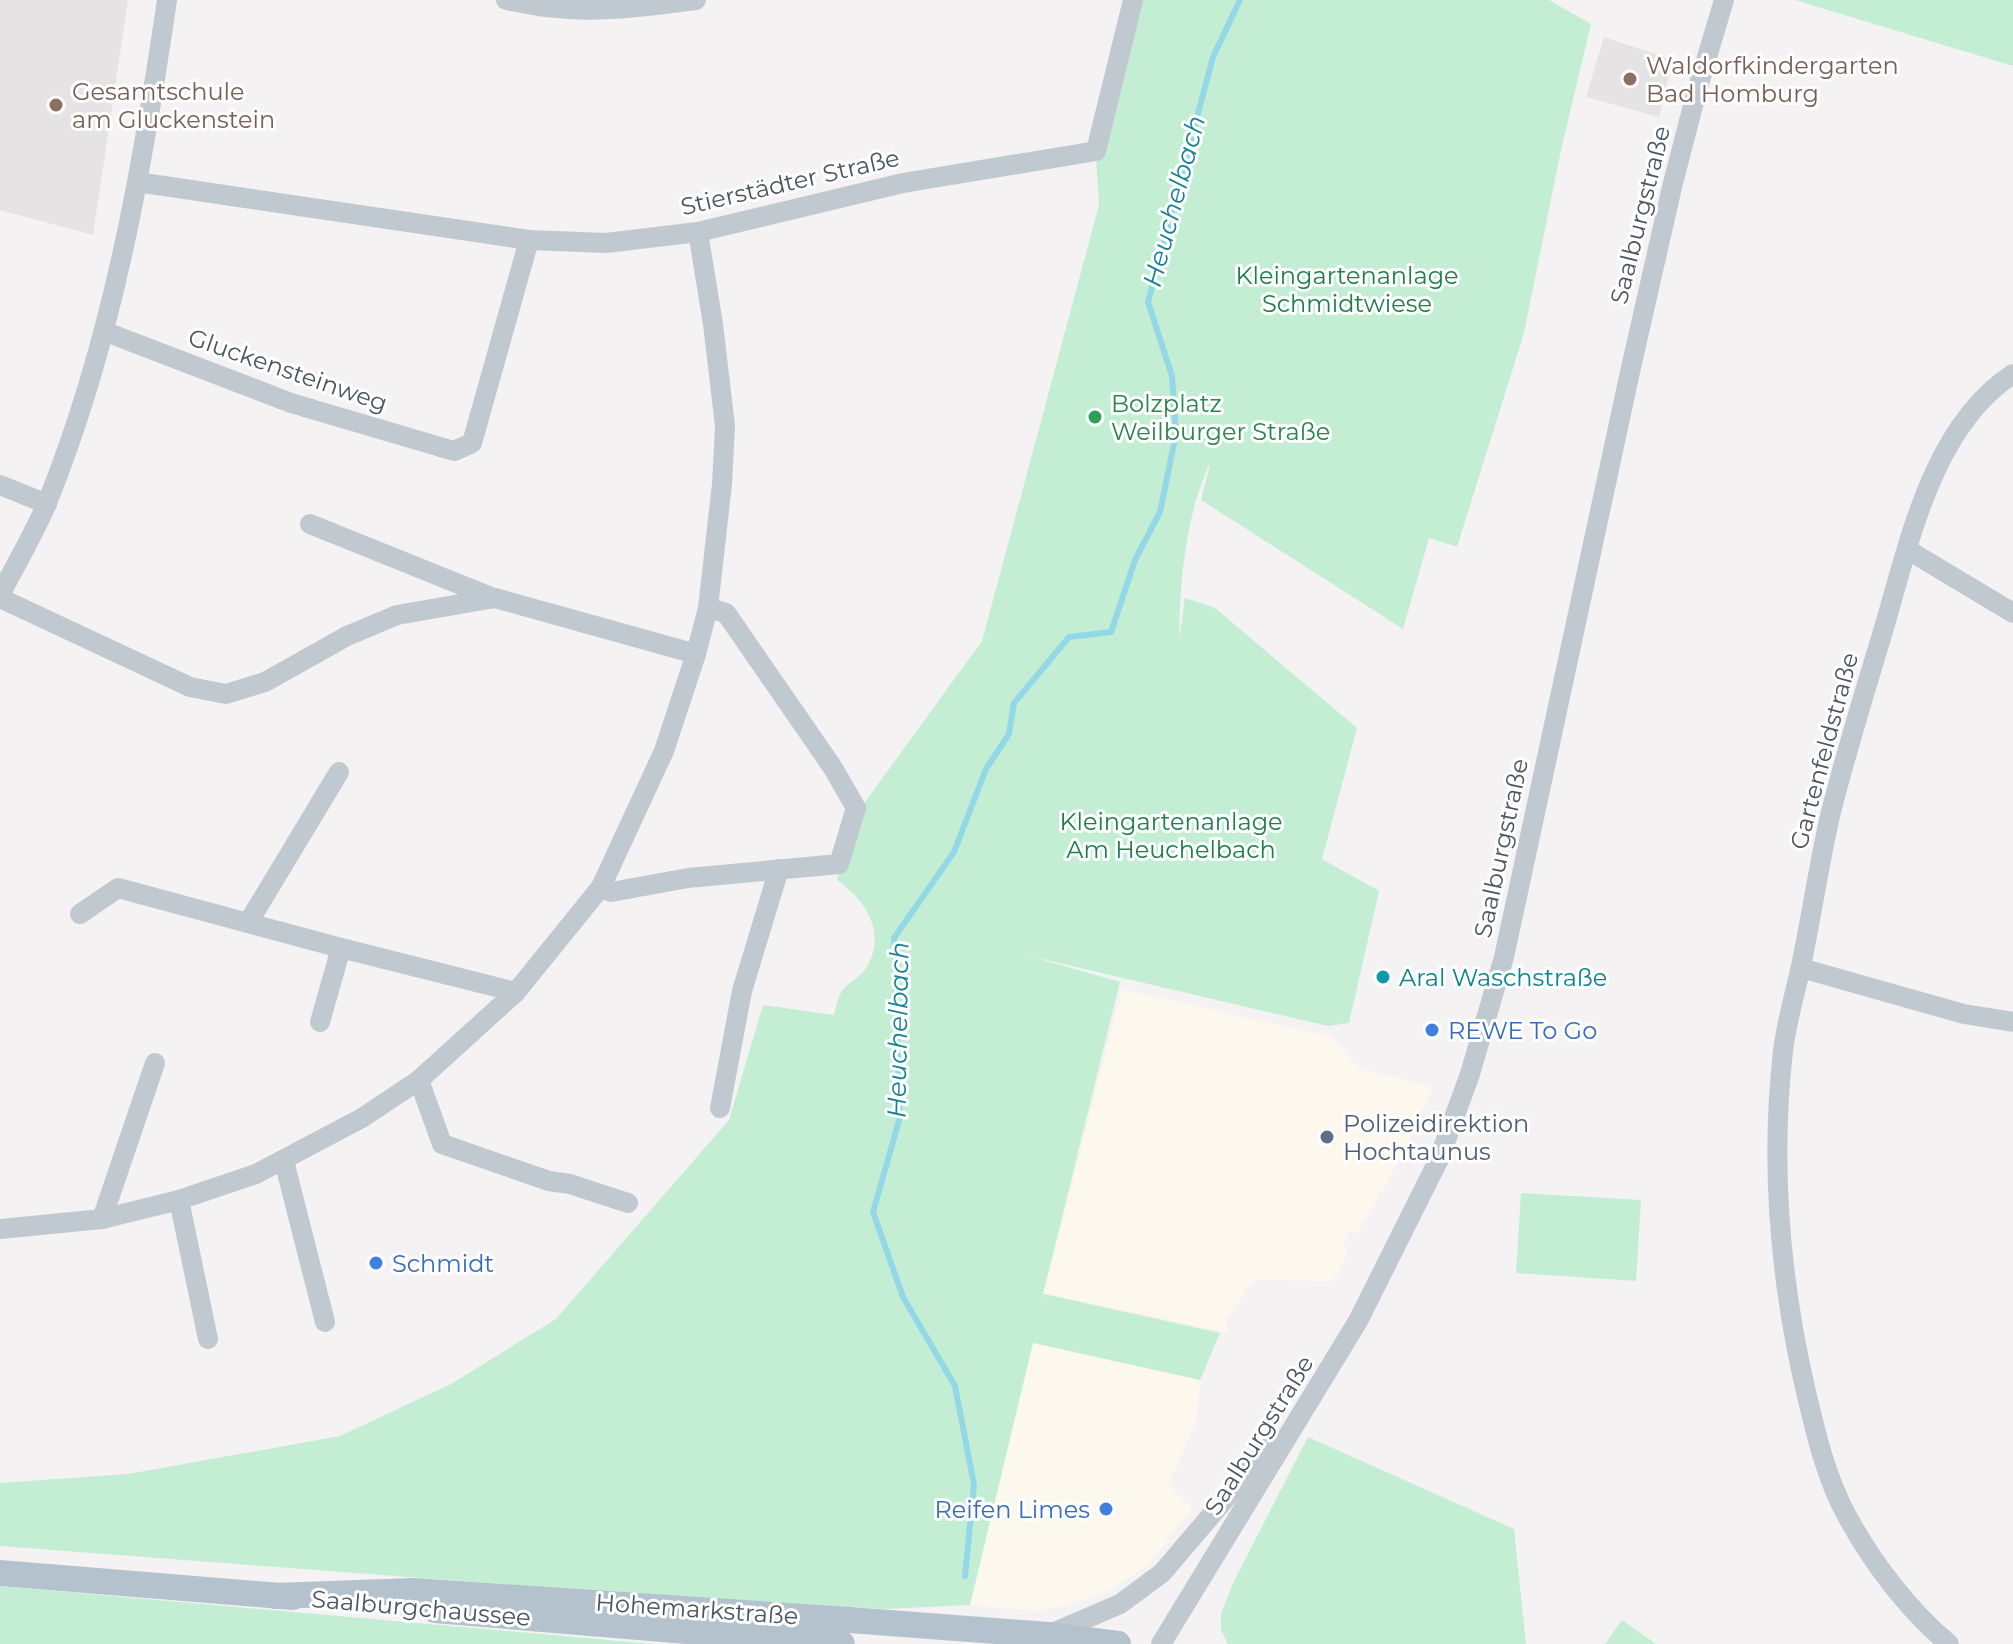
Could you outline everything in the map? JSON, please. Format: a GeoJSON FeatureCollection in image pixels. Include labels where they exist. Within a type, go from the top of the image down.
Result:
{"type":"FeatureCollection","features":[{"type":"Feature","properties":{"kind":"main road","name":"Saalburgchaussee"},"geometry":{"type":"LineString","coordinates":[[0,1573],[842,1644]]}},
{"type":"Feature","properties":{"kind":"main road","name":"Hohemarkstraße"},"geometry":{"type":"LineString","coordinates":[[275,1596],[413,1591],[1048,1635],[1118,1644]]}},
{"type":"Feature","properties":{"kind":"street"},"geometry":{"type":"LineString","coordinates":[[167,0],[137,182],[106,332],[47,504],[0,596],[190,687],[226,694],[265,682],[347,636],[397,615],[495,598]]}},
{"type":"Feature","properties":{"kind":"street"},"geometry":{"type":"LineString","coordinates":[[506,0],[557,9],[652,6],[696,0]]}},
{"type":"Feature","properties":{"kind":"street","name":"Stierstädter Straße"},"geometry":{"type":"LineString","coordinates":[[137,182],[529,240],[606,243],[698,232],[903,183],[1096,151],[1133,0]]}},
{"type":"Feature","properties":{"kind":"street","name":"Saalburgstraße"},"geometry":{"type":"LineString","coordinates":[[1161,1644],[1318,1389],[1372,1295],[1439,1159],[1470,1074],[1527,852],[1644,307],[1696,94],[1724,0]]}},
{"type":"Feature","properties":{"kind":"street"},"geometry":{"type":"LineString","coordinates":[[0,1229],[102,1219],[179,1200],[256,1174],[362,1118],[419,1080],[516,992],[601,887],[664,751],[708,608],[722,484],[725,426],[698,232]]}},
{"type":"Feature","properties":{"kind":"street","name":"Gluckensteinweg"},"geometry":{"type":"LineString","coordinates":[[106,332],[291,403],[454,451],[472,443],[529,240]]}},
{"type":"Feature","properties":{"kind":"street","name":"Gartenfeldstraße"},"geometry":{"type":"LineString","coordinates":[[1949,1644],[1899,1594],[1846,1515],[1828,1474],[1806,1394],[1790,1306],[1779,1222],[1778,1137],[1783,1051],[1830,818],[1908,550],[1946,446],[1980,401],[2013,374]]}},
{"type":"Feature","properties":{"kind":"street"},"geometry":{"type":"LineString","coordinates":[[0,485],[47,504]]}},
{"type":"Feature","properties":{"kind":"street"},"geometry":{"type":"LineString","coordinates":[[310,524],[495,598],[696,654]]}},
{"type":"Feature","properties":{"kind":"street"},"geometry":{"type":"LineString","coordinates":[[1908,550],[2013,613]]}},
{"type":"Feature","properties":{"kind":"street"},"geometry":{"type":"LineString","coordinates":[[601,887],[611,892],[688,878],[839,864],[856,808],[833,768],[726,613],[708,608]]}},
{"type":"Feature","properties":{"kind":"street"},"geometry":{"type":"LineString","coordinates":[[248,923],[339,772]]}},
{"type":"Feature","properties":{"kind":"street"},"geometry":{"type":"LineString","coordinates":[[720,1108],[742,991],[779,869]]}},
{"type":"Feature","properties":{"kind":"street"},"geometry":{"type":"LineString","coordinates":[[80,914],[118,888],[516,992]]}},
{"type":"Feature","properties":{"kind":"street"},"geometry":{"type":"LineString","coordinates":[[320,1022],[341,948]]}},
{"type":"Feature","properties":{"kind":"street"},"geometry":{"type":"LineString","coordinates":[[1801,968],[1964,1014],[2013,1022]]}},
{"type":"Feature","properties":{"kind":"street"},"geometry":{"type":"LineString","coordinates":[[102,1219],[155,1063]]}},
{"type":"Feature","properties":{"kind":"street"},"geometry":{"type":"LineString","coordinates":[[419,1080],[442,1144],[549,1181],[570,1184],[628,1203]]}},
{"type":"Feature","properties":{"kind":"street"},"geometry":{"type":"LineString","coordinates":[[284,1161],[325,1322]]}},
{"type":"Feature","properties":{"kind":"street"},"geometry":{"type":"LineString","coordinates":[[179,1200],[208,1339]]}},
{"type":"Feature","properties":{"kind":"street"},"geometry":{"type":"LineString","coordinates":[[1048,1635],[1109,1610],[1162,1573],[1318,1389]]}},
{"type":"Feature","properties":{"kind":"shaded area","name":"Gesamtschule am Gluckenstein"},"geometry":{"type":"Polygon","coordinates":[[[0,0],[128,0],[93,235],[0,210],[0,0]]]}},
{"type":"Feature","properties":{"kind":"shaded area","name":"Waldorfkindergarten Bad Homburg"},"geometry":{"type":"Polygon","coordinates":[[[1604,37],[1673,60],[1659,117],[1586,97],[1604,37]]]}},
{"type":"Feature","properties":{"kind":"shaded area"},"geometry":{"type":"Polygon","coordinates":[[[1122,989],[1331,1037],[1360,1069],[1433,1087],[1402,1155],[1366,1219],[1356,1234],[1349,1232],[1343,1245],[1348,1251],[1338,1275],[1328,1282],[1259,1279],[1248,1287],[1226,1321],[1229,1333],[1044,1293],[1122,989]]]}},
{"type":"Feature","properties":{"kind":"shaded area"},"geometry":{"type":"Polygon","coordinates":[[[1033,1342],[1200,1380],[1196,1423],[1168,1484],[1192,1508],[1148,1565],[1108,1591],[1065,1606],[1032,1611],[970,1605],[1033,1342]]]}},
{"type":"Feature","properties":{"kind":"green space"},"geometry":{"type":"Polygon","coordinates":[[[1133,0],[1549,0],[1591,24],[1561,150],[1524,333],[1457,547],[1429,538],[1403,629],[1201,500],[1211,461],[1195,503],[1183,572],[1179,640],[1185,598],[1215,608],[1357,728],[1322,859],[1379,891],[1349,1023],[1328,1026],[1029,956],[1120,982],[1042,1298],[1044,1294],[1220,1333],[1200,1380],[1033,1343],[970,1605],[884,1609],[646,1595],[0,1546],[0,1483],[128,1474],[340,1436],[451,1384],[556,1319],[729,1120],[763,1005],[834,1015],[841,993],[865,970],[875,944],[871,920],[865,908],[837,880],[860,809],[982,641],[1099,205],[1096,158],[1133,0]]]}},
{"type":"Feature","properties":{"kind":"green space"},"geometry":{"type":"Polygon","coordinates":[[[1795,0],[2013,0],[2013,66],[1795,0]]]}},
{"type":"Feature","properties":{"kind":"green space"},"geometry":{"type":"Polygon","coordinates":[[[1521,1193],[1641,1200],[1636,1281],[1516,1273],[1521,1193]]]}},
{"type":"Feature","properties":{"kind":"green space"},"geometry":{"type":"Polygon","coordinates":[[[1308,1437],[1514,1529],[1526,1644],[1228,1644],[1221,1630],[1221,1614],[1233,1583],[1308,1437]]]}},
{"type":"Feature","properties":{"kind":"green space"},"geometry":{"type":"Polygon","coordinates":[[[0,1586],[653,1644],[0,1644],[0,1586]]]}},
{"type":"Feature","properties":{"kind":"green space"},"geometry":{"type":"Polygon","coordinates":[[[1622,1620],[1656,1644],[1605,1644],[1622,1620]]]}},
{"type":"Feature","properties":{"kind":"waterway","name":"Heuchelbach"},"geometry":{"type":"LineString","coordinates":[[965,1576],[974,1485],[955,1386],[903,1297],[873,1212],[900,1117],[894,938],[954,852],[986,769],[1009,734],[1014,703],[1069,637],[1111,632],[1135,560],[1160,512],[1176,434],[1172,376],[1148,302],[1213,57],[1240,0]]}},
{"type":"Feature","properties":{"kind":"place","name":"Waldorfkindergarten Bad Homburg"},"geometry":{"type":"Point","coordinates":[1630,79]}},
{"type":"Feature","properties":{"kind":"place","name":"Gesamtschule am Gluckenstein"},"geometry":{"type":"Point","coordinates":[56,105]}},
{"type":"Feature","properties":{"kind":"place","name":"Bolzplatz Weilburger Straße"},"geometry":{"type":"Point","coordinates":[1095,417]}},
{"type":"Feature","properties":{"kind":"place","name":"Aral Waschstraße"},"geometry":{"type":"Point","coordinates":[1383,977]}},
{"type":"Feature","properties":{"kind":"place","name":"REWE To Go"},"geometry":{"type":"Point","coordinates":[1432,1030]}},
{"type":"Feature","properties":{"kind":"place","name":"Polizeidirektion Hochtaunus"},"geometry":{"type":"Point","coordinates":[1327,1137]}},
{"type":"Feature","properties":{"kind":"place","name":"Schmidt"},"geometry":{"type":"Point","coordinates":[376,1263]}},
{"type":"Feature","properties":{"kind":"place","name":"Reifen Limes"},"geometry":{"type":"Point","coordinates":[1106,1509]}},
{"type":"Feature","properties":{"kind":"park label","name":"Kleingartenanlage Schmidtwiese"},"geometry":{"type":"Point","coordinates":[1347,289]}},
{"type":"Feature","properties":{"kind":"park label","name":"Kleingartenanlage Am Heuchelbach"},"geometry":{"type":"Point","coordinates":[1171,835]}}]}
